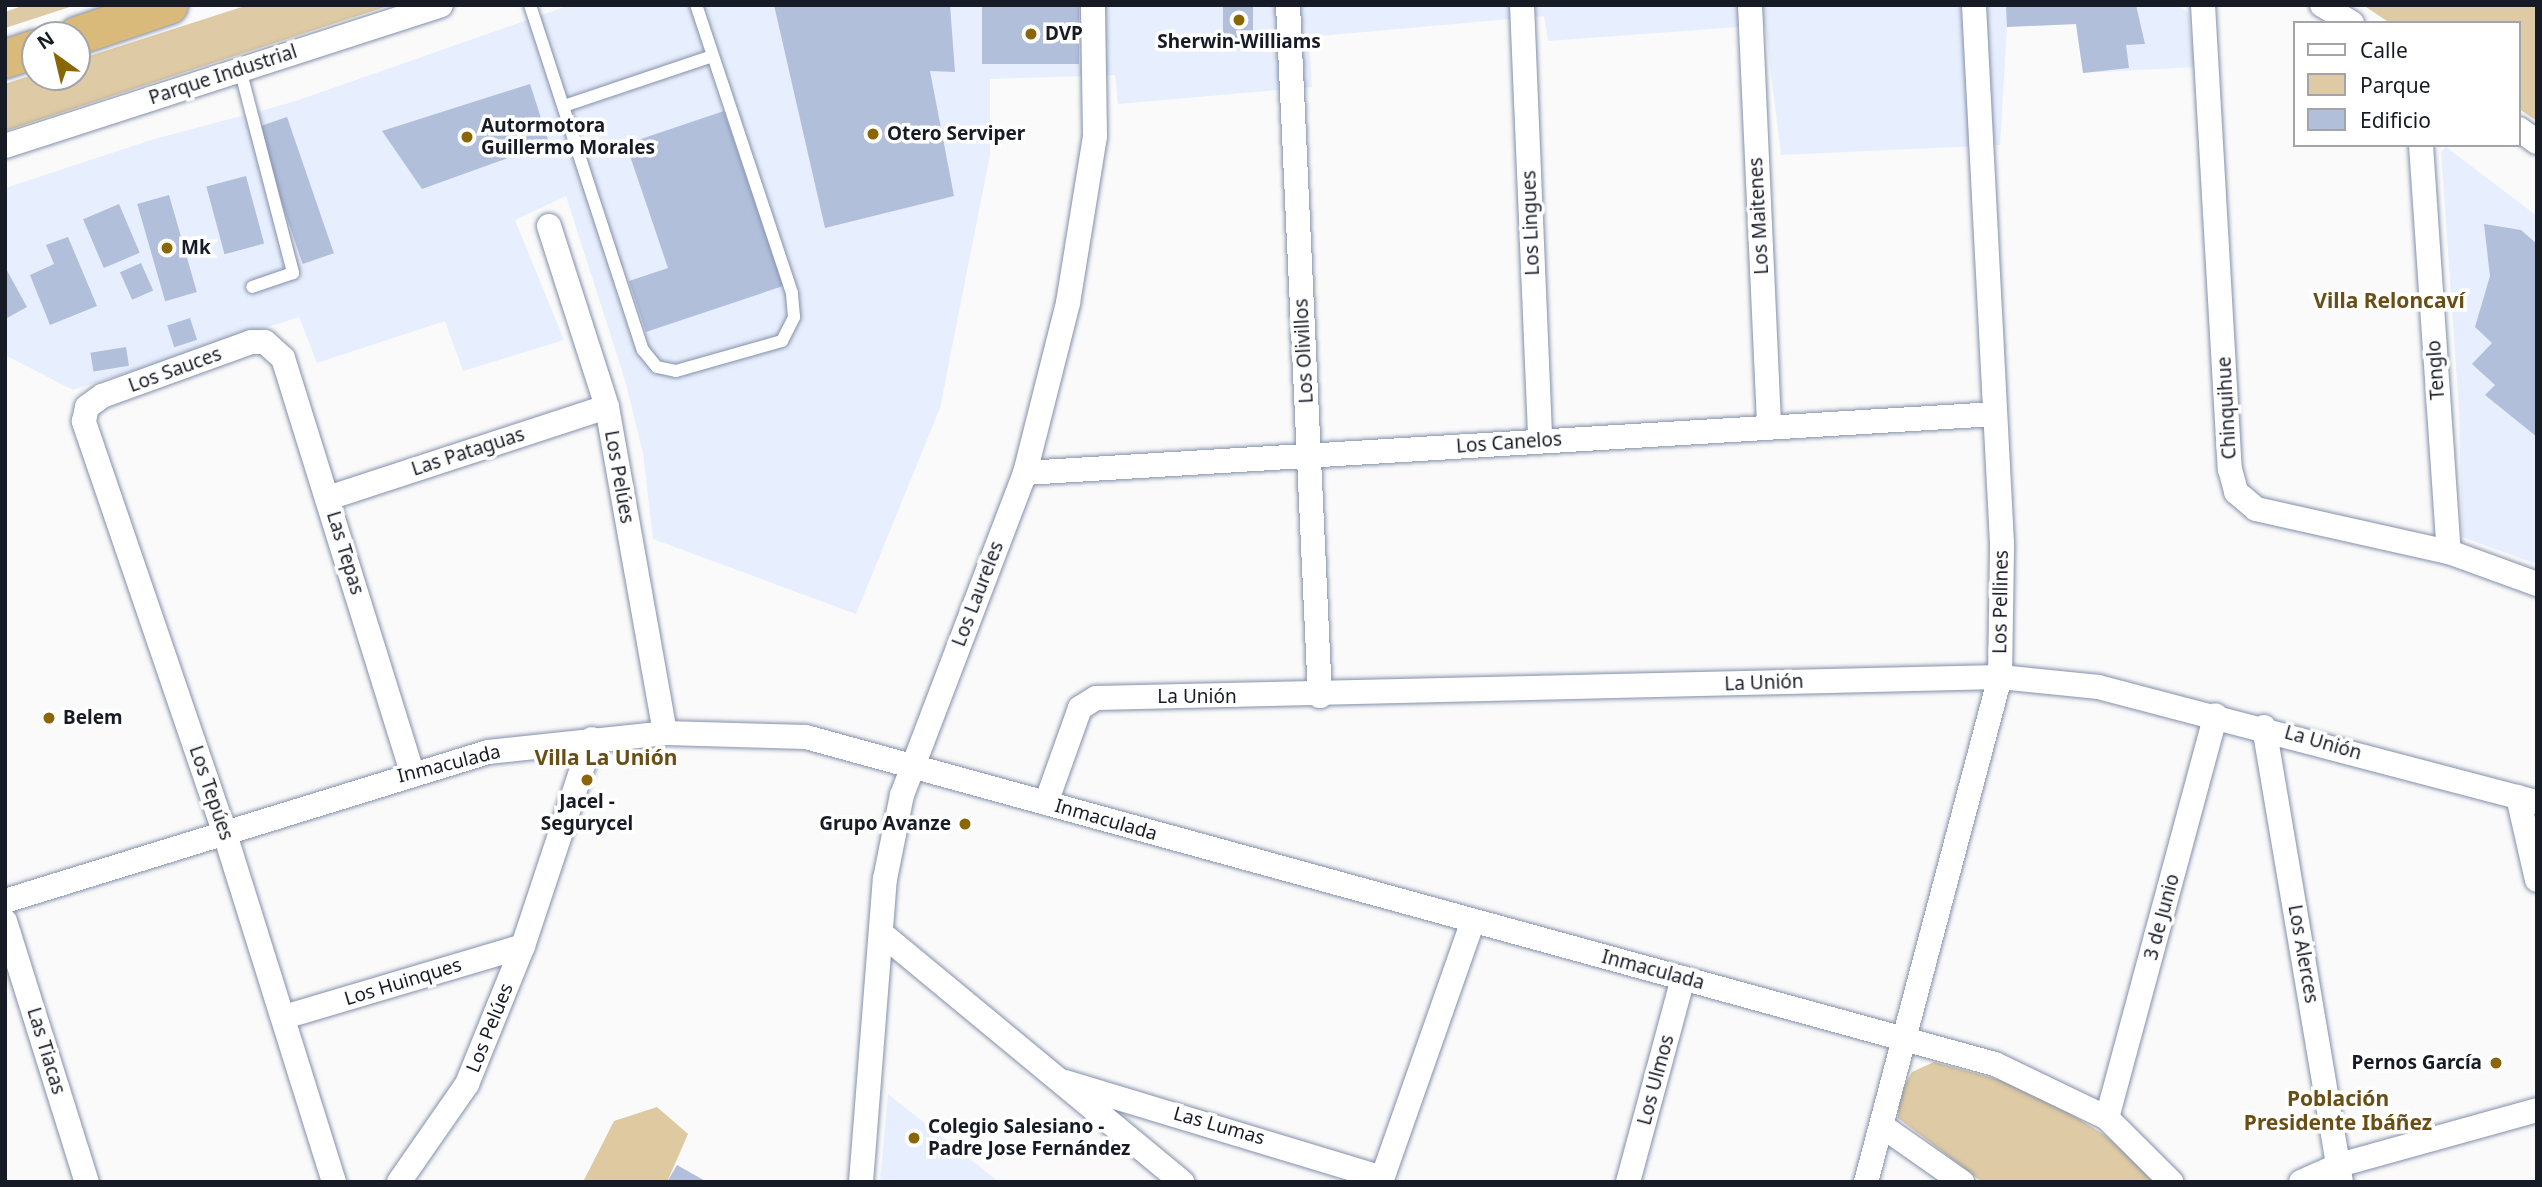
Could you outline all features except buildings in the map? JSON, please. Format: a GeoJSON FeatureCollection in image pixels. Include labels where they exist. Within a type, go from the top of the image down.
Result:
{"type":"FeatureCollection","features":[{"type":"Feature","properties":{"kind":"highway"},"geometry":{"type":"LineString","coordinates":[[90,21],[112,5]]}},
{"type":"Feature","properties":{"kind":"highway"},"geometry":{"type":"LineString","coordinates":[[91,31],[169,5]]}},
{"type":"Feature","properties":{"kind":"street","name":"Parque Industrial"},"geometry":{"type":"LineString","coordinates":[[5,146],[441,5]]}},
{"type":"Feature","properties":{"kind":"street","name":"Los Laureles"},"geometry":{"type":"LineString","coordinates":[[861,1182],[885,879],[913,765],[1025,473],[1068,303],[1095,136],[1093,5]]}},
{"type":"Feature","properties":{"kind":"street","name":"Los Olivillos"},"geometry":{"type":"LineString","coordinates":[[1288,5],[1320,696]]}},
{"type":"Feature","properties":{"kind":"street","name":"Los Lingues"},"geometry":{"type":"LineString","coordinates":[[1522,5],[1540,442]]}},
{"type":"Feature","properties":{"kind":"street","name":"Los Maitenes"},"geometry":{"type":"LineString","coordinates":[[1749,5],[1769,427]]}},
{"type":"Feature","properties":{"kind":"street","name":"Los Pellines"},"geometry":{"type":"LineString","coordinates":[[1866,1182],[1882,1126],[1901,1039],[2000,677],[2002,543],[1974,5]]}},
{"type":"Feature","properties":{"kind":"street","name":"Chinquihue"},"geometry":{"type":"LineString","coordinates":[[2203,5],[2230,469],[2236,492],[2256,509],[2449,552],[2537,584]]}},
{"type":"Feature","properties":{"kind":"street"},"geometry":{"type":"LineString","coordinates":[[2322,5],[2349,21]]}},
{"type":"Feature","properties":{"kind":"street"},"geometry":{"type":"LineString","coordinates":[[2521,130],[2537,142]]}},
{"type":"Feature","properties":{"kind":"street","name":"Tenglo"},"geometry":{"type":"LineString","coordinates":[[2421,147],[2449,552]]}},
{"type":"Feature","properties":{"kind":"street","name":"Los Pelúes"},"geometry":{"type":"LineString","coordinates":[[549,226],[607,407],[665,733]]}},
{"type":"Feature","properties":{"kind":"street","name":"Los Sauces"},"geometry":{"type":"LineString","coordinates":[[87,407],[102,396],[265,342]]}},
{"type":"Feature","properties":{"kind":"street","name":"Las Tepas"},"geometry":{"type":"LineString","coordinates":[[265,342],[283,358],[412,772]]}},
{"type":"Feature","properties":{"kind":"street","name":"Los Tepúes"},"geometry":{"type":"LineString","coordinates":[[87,407],[83,421],[224,831],[334,1182]]}},
{"type":"Feature","properties":{"kind":"street","name":"Las Pataguas"},"geometry":{"type":"LineString","coordinates":[[328,498],[607,407]]}},
{"type":"Feature","properties":{"kind":"street","name":"Los Canelos"},"geometry":{"type":"LineString","coordinates":[[1025,473],[1994,414]]}},
{"type":"Feature","properties":{"kind":"street","name":"La Unión"},"geometry":{"type":"LineString","coordinates":[[1046,803],[1088,700],[2000,677],[2098,687],[2264,727],[2528,800]]}},
{"type":"Feature","properties":{"kind":"street","name":"3 de Junio"},"geometry":{"type":"LineString","coordinates":[[2107,1118],[2216,715]]}},
{"type":"Feature","properties":{"kind":"street","name":"Los Alerces"},"geometry":{"type":"LineString","coordinates":[[2264,727],[2340,1173]]}},
{"type":"Feature","properties":{"kind":"street","name":"Inmaculada"},"geometry":{"type":"LineString","coordinates":[[5,901],[412,772],[488,752],[665,733],[806,737],[1472,923],[1995,1063],[2107,1118],[2171,1182]]}},
{"type":"Feature","properties":{"kind":"street","name":"Los Pelúes"},"geometry":{"type":"LineString","coordinates":[[399,1182],[467,1084],[523,946],[592,739]]}},
{"type":"Feature","properties":{"kind":"street"},"geometry":{"type":"LineString","coordinates":[[2528,800],[2537,880]]}},
{"type":"Feature","properties":{"kind":"street","name":"Las Tiacas"},"geometry":{"type":"LineString","coordinates":[[5,921],[87,1182]]}},
{"type":"Feature","properties":{"kind":"street","name":"Las Lumas"},"geometry":{"type":"LineString","coordinates":[[1055,1079],[1381,1180],[1472,923]]}},
{"type":"Feature","properties":{"kind":"street","name":"Las Lumas"},"geometry":{"type":"LineString","coordinates":[[881,933],[1182,1182]]}},
{"type":"Feature","properties":{"kind":"street","name":"Los Huinques"},"geometry":{"type":"LineString","coordinates":[[284,1017],[523,946]]}},
{"type":"Feature","properties":{"kind":"street","name":"Los Ulmos"},"geometry":{"type":"LineString","coordinates":[[1628,1182],[1683,978]]}},
{"type":"Feature","properties":{"kind":"street"},"geometry":{"type":"LineString","coordinates":[[2301,1182],[2340,1173],[2537,1110]]}},
{"type":"Feature","properties":{"kind":"street"},"geometry":{"type":"LineString","coordinates":[[1882,1126],[1962,1182]]}},
{"type":"Feature","properties":{"kind":"lane"},"geometry":{"type":"LineString","coordinates":[[530,5],[650,361],[676,371],[773,345],[792,329],[792,293],[696,5]]}},
{"type":"Feature","properties":{"kind":"lane"},"geometry":{"type":"LineString","coordinates":[[564,106],[713,56]]}},
{"type":"Feature","properties":{"kind":"lane"},"geometry":{"type":"LineString","coordinates":[[240,69],[293,273],[252,288]]}},
{"type":"Feature","properties":{"kind":"shaded area"},"geometry":{"type":"Polygon","coordinates":[[[570,5],[2175,5],[2188,12],[2195,67],[2083,73],[2076,24],[2007,27],[2000,145],[1781,155],[1765,25],[1548,41],[1544,16],[1309,37],[1312,87],[1118,104],[1115,75],[990,79],[990,155],[940,408],[856,614],[653,539],[643,453],[625,380],[566,196],[515,220],[564,340],[463,371],[445,321],[317,363],[299,317],[73,390],[5,355],[5,188],[151,140],[293,102],[570,5]]]}},
{"type":"Feature","properties":{"kind":"shaded area"},"geometry":{"type":"Polygon","coordinates":[[[2446,147],[2537,216],[2537,564],[2462,537],[2459,410],[2441,152],[2446,147]]]}},
{"type":"Feature","properties":{"kind":"shaded area","name":"Colegio Salesiano - Padre Jose Fernández"},"geometry":{"type":"Polygon","coordinates":[[[888,1094],[999,1182],[880,1182],[888,1094]]]}},
{"type":"Feature","properties":{"kind":"shaded area"},"geometry":{"type":"Polygon","coordinates":[[[657,1107],[688,1134],[667,1182],[583,1182],[614,1121],[657,1107]]]}},
{"type":"Feature","properties":{"kind":"green space"},"geometry":{"type":"Polygon","coordinates":[[[25,5],[76,5],[5,28],[5,12],[25,5]]]}},
{"type":"Feature","properties":{"kind":"green space"},"geometry":{"type":"Polygon","coordinates":[[[248,5],[391,5],[5,131],[5,84],[21,79],[21,91],[91,91],[91,55],[248,5]]]}},
{"type":"Feature","properties":{"kind":"green space"},"geometry":{"type":"Polygon","coordinates":[[[2363,5],[2537,5],[2537,121],[2521,110],[2521,21],[2387,21],[2363,5]]]}},
{"type":"Feature","properties":{"kind":"green space"},"geometry":{"type":"Polygon","coordinates":[[[1934,1062],[2015,1084],[2058,1106],[2106,1136],[2157,1182],[1982,1182],[1898,1118],[1900,1094],[1912,1072],[1934,1062]]]}},
{"type":"Feature","properties":{"kind":"place","name":"Sherwin-Williams"},"geometry":{"type":"Point","coordinates":[1239,20]}},
{"type":"Feature","properties":{"kind":"place","name":"DVP"},"geometry":{"type":"Point","coordinates":[1031,34]}},
{"type":"Feature","properties":{"kind":"place","name":"Otero Serviper"},"geometry":{"type":"Point","coordinates":[873,134]}},
{"type":"Feature","properties":{"kind":"place","name":"Autormotora Guillermo Morales"},"geometry":{"type":"Point","coordinates":[467,137]}},
{"type":"Feature","properties":{"kind":"place","name":"Mk"},"geometry":{"type":"Point","coordinates":[167,248]}},
{"type":"Feature","properties":{"kind":"place","name":"Belem"},"geometry":{"type":"Point","coordinates":[49,718]}},
{"type":"Feature","properties":{"kind":"place","name":"Jacel - Segurycel"},"geometry":{"type":"Point","coordinates":[587,780]}},
{"type":"Feature","properties":{"kind":"place","name":"Grupo Avanze"},"geometry":{"type":"Point","coordinates":[965,824]}},
{"type":"Feature","properties":{"kind":"place","name":"Pernos García"},"geometry":{"type":"Point","coordinates":[2496,1063]}},
{"type":"Feature","properties":{"kind":"place","name":"Colegio Salesiano - Padre Jose Fernández"},"geometry":{"type":"Point","coordinates":[914,1138]}},
{"type":"Feature","properties":{"kind":"district","name":"Villa Reloncaví"},"geometry":{"type":"Point","coordinates":[2389,300]}},
{"type":"Feature","properties":{"kind":"district","name":"Villa La Unión"},"geometry":{"type":"Point","coordinates":[606,757]}},
{"type":"Feature","properties":{"kind":"district","name":"Población Presidente Ibáñez"},"geometry":{"type":"Point","coordinates":[2338,1110]}}]}
